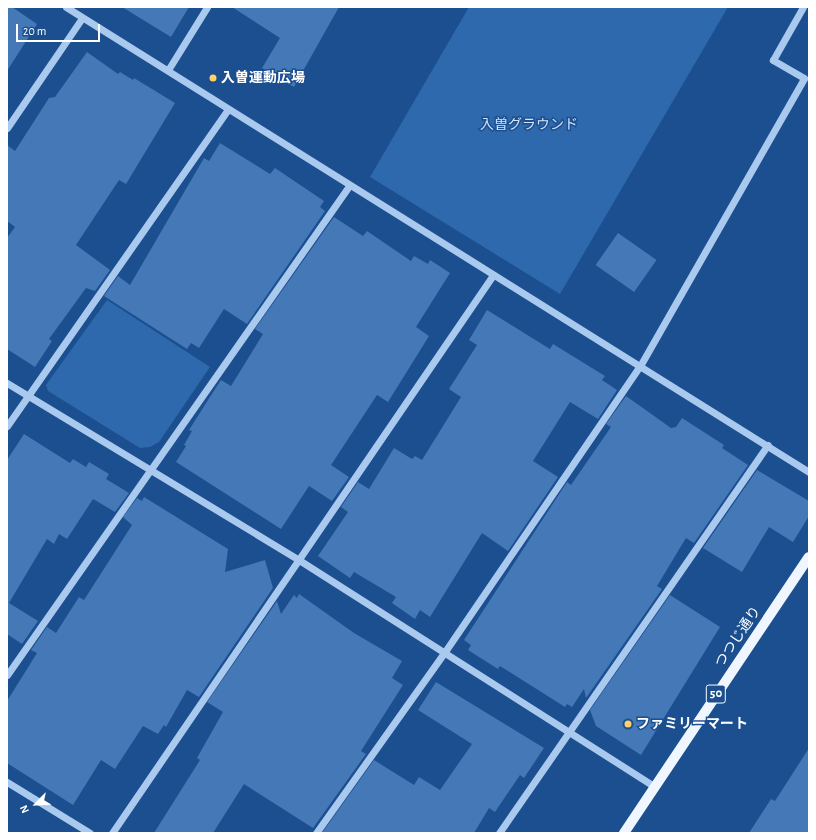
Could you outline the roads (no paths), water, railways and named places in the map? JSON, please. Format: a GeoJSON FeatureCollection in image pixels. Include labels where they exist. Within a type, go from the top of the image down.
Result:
{"type":"FeatureCollection","features":[{"type":"Feature","properties":{"kind":"main road","name":"つつじ通り"},"geometry":{"type":"LineString","coordinates":[[624,833],[809,556]]}},
{"type":"Feature","properties":{"kind":"street"},"geometry":{"type":"LineString","coordinates":[[66,7],[168,70],[349,186],[809,472]]}},
{"type":"Feature","properties":{"kind":"street"},"geometry":{"type":"LineString","coordinates":[[168,70],[207,7]]}},
{"type":"Feature","properties":{"kind":"street"},"geometry":{"type":"LineString","coordinates":[[316,833],[444,653],[640,366],[804,78],[773,60],[803,7]]}},
{"type":"Feature","properties":{"kind":"street"},"geometry":{"type":"LineString","coordinates":[[7,128],[82,18]]}},
{"type":"Feature","properties":{"kind":"street"},"geometry":{"type":"LineString","coordinates":[[7,426],[228,109]]}},
{"type":"Feature","properties":{"kind":"street"},"geometry":{"type":"LineString","coordinates":[[7,675],[150,468],[349,186]]}},
{"type":"Feature","properties":{"kind":"street"},"geometry":{"type":"LineString","coordinates":[[112,833],[493,275]]}},
{"type":"Feature","properties":{"kind":"street"},"geometry":{"type":"LineString","coordinates":[[7,382],[299,560],[654,786]]}},
{"type":"Feature","properties":{"kind":"street"},"geometry":{"type":"LineString","coordinates":[[499,833],[768,446]]}},
{"type":"Feature","properties":{"kind":"street"},"geometry":{"type":"LineString","coordinates":[[7,782],[90,833]]}},
{"type":"Feature","properties":{"kind":"place","name":"入曽運動広場"},"geometry":{"type":"Point","coordinates":[213,78]}},
{"type":"Feature","properties":{"kind":"place","name":"ファミリーマート"},"geometry":{"type":"Point","coordinates":[628,724]}},
{"type":"Feature","properties":{"kind":"park label","name":"入曽グラウンド"},"geometry":{"type":"Point","coordinates":[529,125]}}]}
